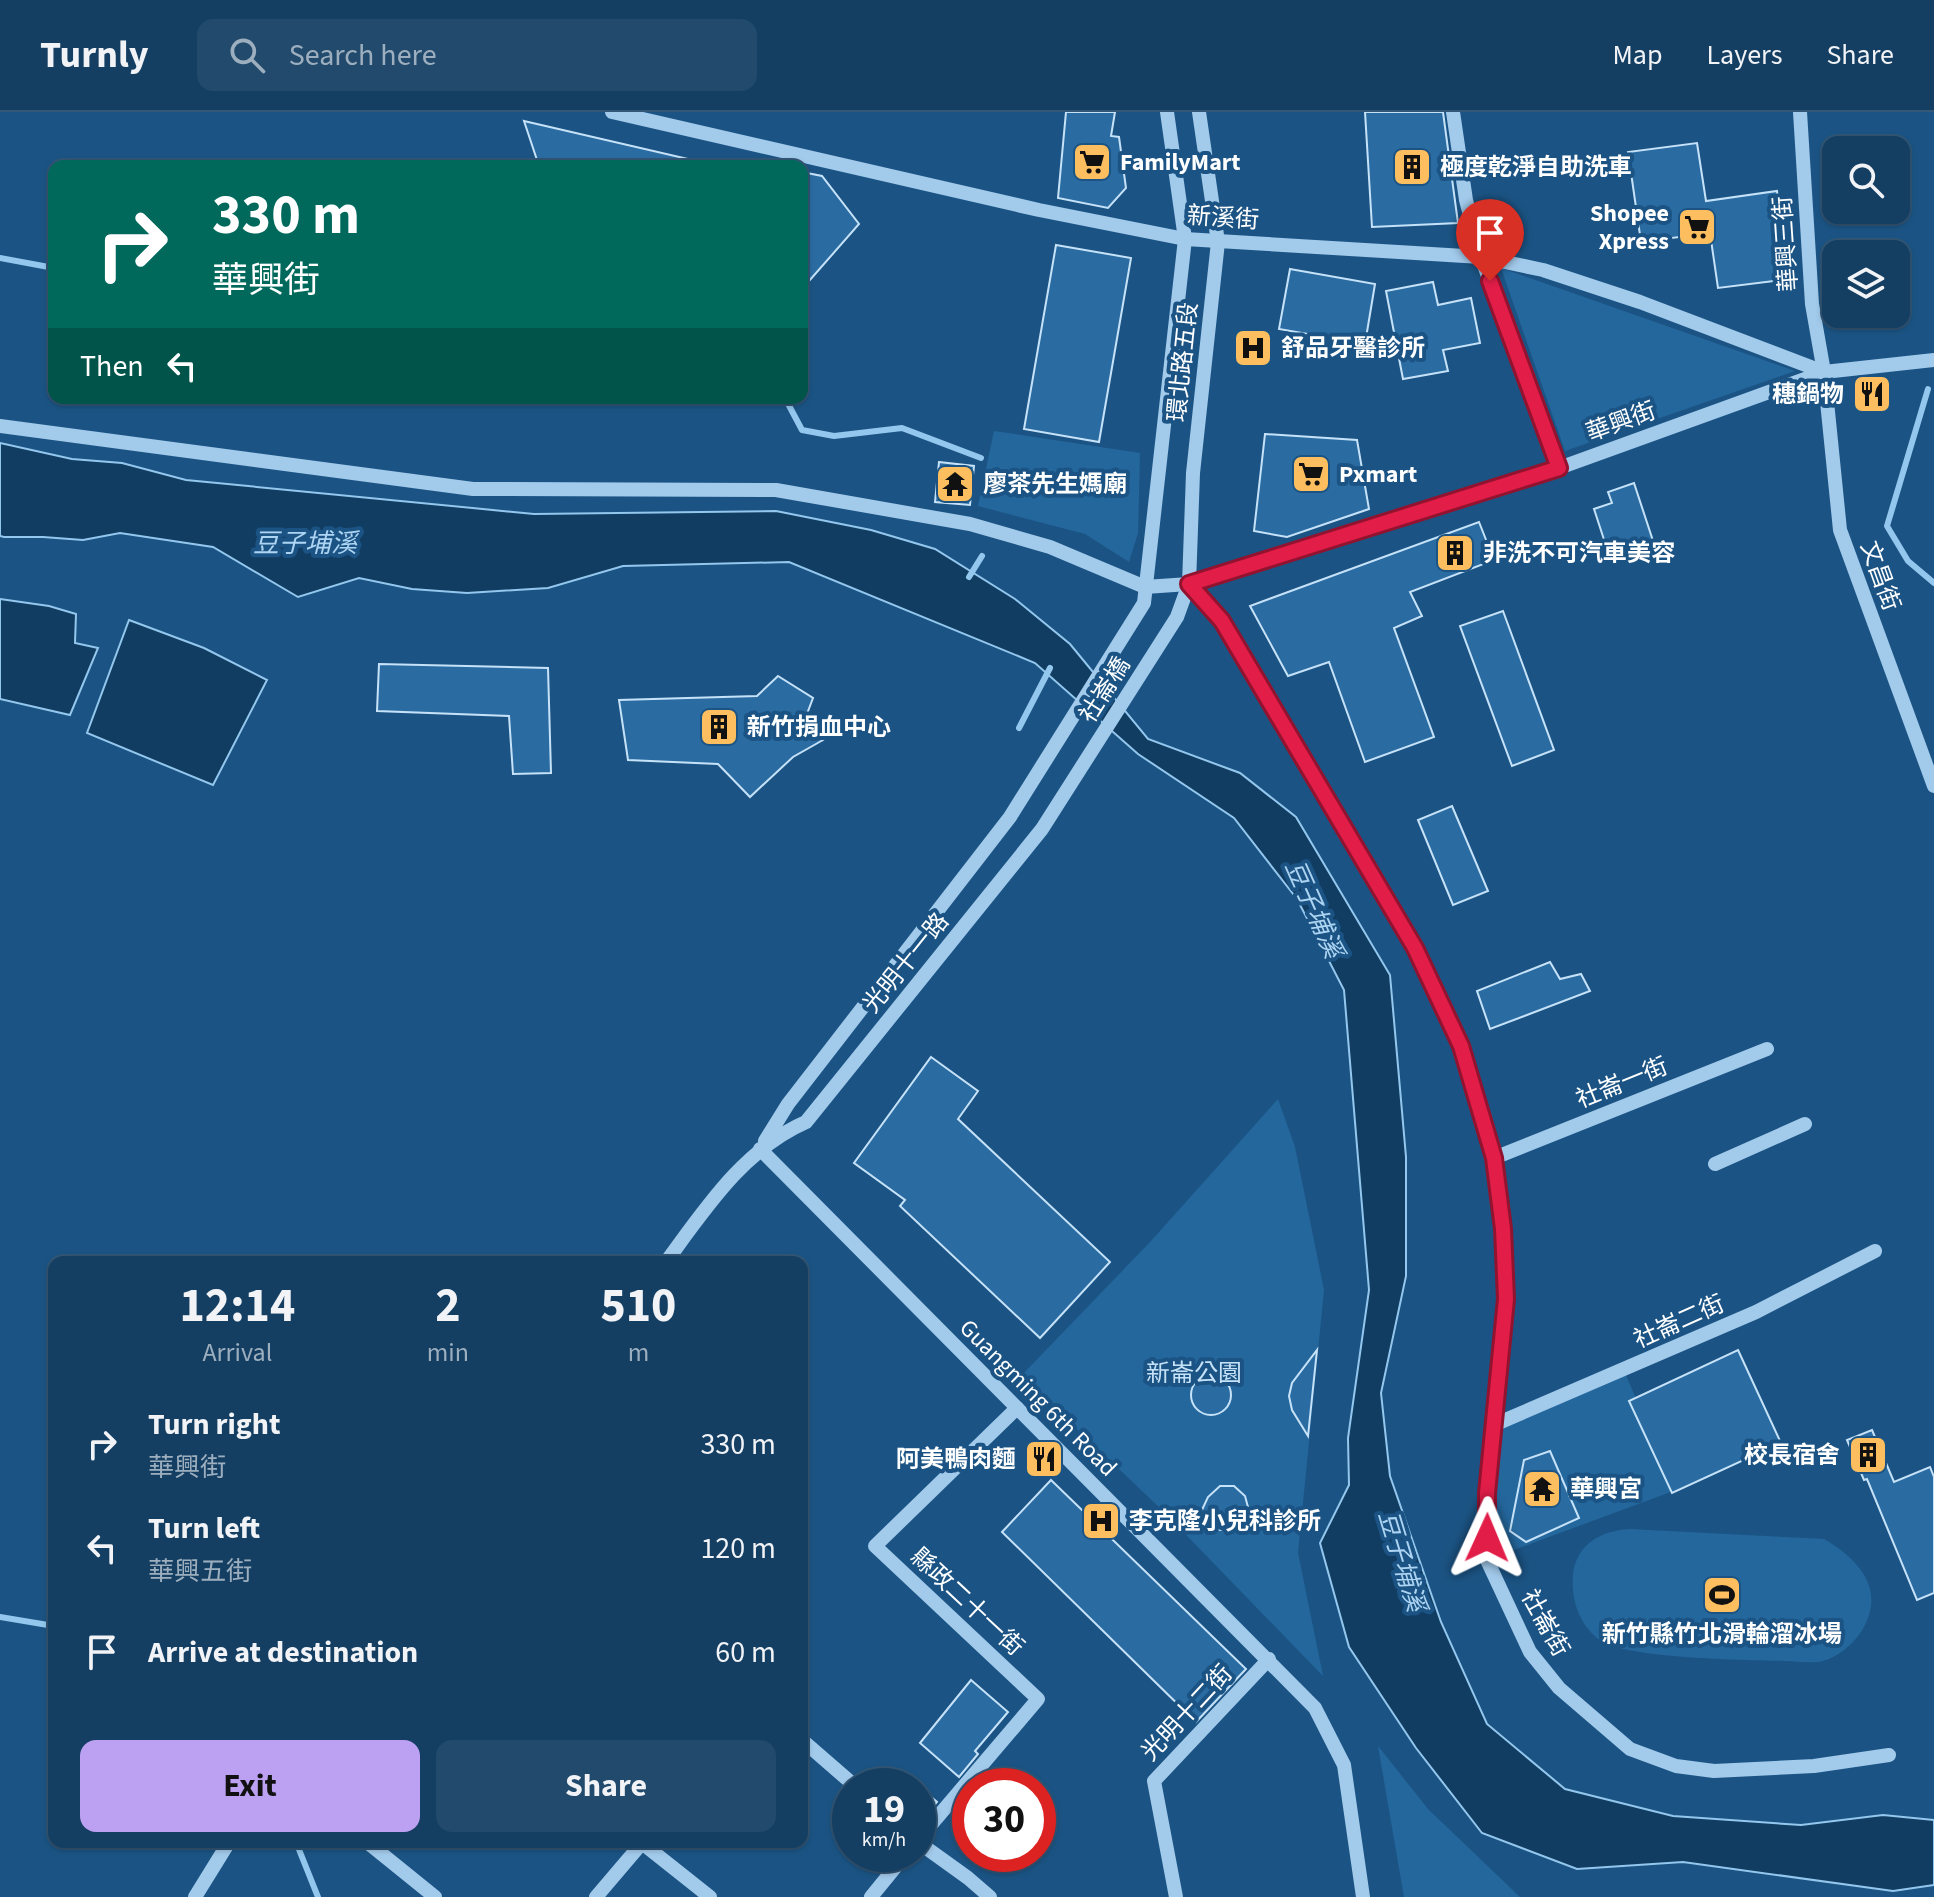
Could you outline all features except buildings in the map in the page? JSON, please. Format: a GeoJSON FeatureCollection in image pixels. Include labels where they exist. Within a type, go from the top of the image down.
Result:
{"type":"FeatureCollection","features":[{"type":"Feature","properties":{"kind":"street","name":"新溪街"},"geometry":{"type":"LineString","coordinates":[[612,112],[1039,210],[1185,239],[1481,257],[1543,270],[1640,302],[1824,372]]}},
{"type":"Feature","properties":{"kind":"street","name":"環北路五段"},"geometry":{"type":"LineString","coordinates":[[1144,603],[1185,239],[1167,112]]}},
{"type":"Feature","properties":{"kind":"street","name":"環北路五段"},"geometry":{"type":"LineString","coordinates":[[1177,617],[1189,584],[1193,473],[1218,242],[1199,112]]}},
{"type":"Feature","properties":{"kind":"street"},"geometry":{"type":"LineString","coordinates":[[1453,112],[1466,200],[1481,257],[1559,468]]}},
{"type":"Feature","properties":{"kind":"street","name":"華興三街"},"geometry":{"type":"LineString","coordinates":[[1800,112],[1812,304],[1824,372]]}},
{"type":"Feature","properties":{"kind":"street","name":"華興街"},"geometry":{"type":"LineString","coordinates":[[1145,587],[1189,584],[1559,468],[1824,372],[1934,360]]}},
{"type":"Feature","properties":{"kind":"street","name":"文昌街"},"geometry":{"type":"LineString","coordinates":[[1824,372],[1840,530],[1934,786]]}},
{"type":"Feature","properties":{"kind":"street"},"geometry":{"type":"LineString","coordinates":[[0,426],[473,489],[776,490],[970,524],[1050,547],[1145,587]]}},
{"type":"Feature","properties":{"kind":"street","name":"社崙街"},"geometry":{"type":"LineString","coordinates":[[1189,584],[1222,621],[1415,948],[1461,1046],[1494,1158],[1503,1229],[1506,1299],[1487,1493],[1487,1560],[1530,1652],[1559,1688],[1630,1749],[1676,1766],[1714,1771],[1814,1766],[1889,1755]]}},
{"type":"Feature","properties":{"kind":"street","name":"社崙橋"},"geometry":{"type":"LineString","coordinates":[[1042,767],[1144,603]]}},
{"type":"Feature","properties":{"kind":"street","name":"社崙橋"},"geometry":{"type":"LineString","coordinates":[[1070,786],[1177,617]]}},
{"type":"Feature","properties":{"kind":"street","name":"光明十一路"},"geometry":{"type":"LineString","coordinates":[[760,1149],[788,1104],[1010,817],[1042,767]]}},
{"type":"Feature","properties":{"kind":"street","name":"光明十一路"},"geometry":{"type":"LineString","coordinates":[[670,1256],[713,1198],[760,1149],[784,1131],[806,1122],[1042,829],[1070,786]]}},
{"type":"Feature","properties":{"kind":"street","name":"社崙一街"},"geometry":{"type":"LineString","coordinates":[[1494,1158],[1767,1049]]}},
{"type":"Feature","properties":{"kind":"street"},"geometry":{"type":"LineString","coordinates":[[1715,1164],[1805,1124]]}},
{"type":"Feature","properties":{"kind":"street","name":"Guangming 6th Road"},"geometry":{"type":"LineString","coordinates":[[760,1149],[1315,1708],[1344,1765],[1363,1897]]}},
{"type":"Feature","properties":{"kind":"street","name":"社崙二街"},"geometry":{"type":"LineString","coordinates":[[1496,1424],[1756,1312],[1875,1251]]}},
{"type":"Feature","properties":{"kind":"street","name":"縣政二十一街"},"geometry":{"type":"LineString","coordinates":[[936,1820],[1038,1699],[875,1546],[1017,1408]]}},
{"type":"Feature","properties":{"kind":"street","name":"光明十二街"},"geometry":{"type":"LineString","coordinates":[[1176,1897],[1154,1781],[1269,1659]]}},
{"type":"Feature","properties":{"kind":"street"},"geometry":{"type":"LineString","coordinates":[[808,1745],[834,1768]]}},
{"type":"Feature","properties":{"kind":"street"},"geometry":{"type":"LineString","coordinates":[[195,1897],[225,1848]]}},
{"type":"Feature","properties":{"kind":"street"},"geometry":{"type":"LineString","coordinates":[[374,1848],[435,1897]]}},
{"type":"Feature","properties":{"kind":"street"},"geometry":{"type":"LineString","coordinates":[[596,1897],[638,1848]]}},
{"type":"Feature","properties":{"kind":"street"},"geometry":{"type":"LineString","coordinates":[[648,1848],[710,1897]]}},
{"type":"Feature","properties":{"kind":"street"},"geometry":{"type":"LineString","coordinates":[[936,1854],[990,1897]]}},
{"type":"Feature","properties":{"kind":"street"},"geometry":{"type":"LineString","coordinates":[[871,1897],[891,1872]]}},
{"type":"Feature","properties":{"kind":"green space"},"geometry":{"type":"Polygon","coordinates":[[[1501,268],[1795,371],[1565,451],[1501,268]]]}},
{"type":"Feature","properties":{"kind":"green space"},"geometry":{"type":"Polygon","coordinates":[[[994,431],[1140,453],[1138,533],[1129,562],[1085,534],[978,506],[994,431]]]}},
{"type":"Feature","properties":{"kind":"green space","name":"新崙公園"},"geometry":{"type":"Polygon","coordinates":[[[1278,1099],[1295,1147],[1324,1290],[1298,1553],[1323,1676],[1161,1509],[1021,1376],[1151,1241],[1278,1099]]]}},
{"type":"Feature","properties":{"kind":"green space"},"geometry":{"type":"Polygon","coordinates":[[[1624,1371],[1676,1490],[1487,1560],[1496,1424],[1624,1371]]]}},
{"type":"Feature","properties":{"kind":"green space","name":"新竹縣竹北滑輪溜冰場"},"geometry":{"type":"Polygon","coordinates":[[[1629,1529],[1824,1539],[1849,1557],[1866,1578],[1871,1603],[1868,1617],[1849,1646],[1833,1657],[1818,1662],[1688,1657],[1611,1646],[1598,1639],[1581,1618],[1573,1592],[1573,1574],[1580,1554],[1592,1541],[1629,1529]]]}},
{"type":"Feature","properties":{"kind":"green space"},"geometry":{"type":"Polygon","coordinates":[[[1378,1746],[1428,1809],[1520,1897],[1404,1897],[1378,1746]]]}},
{"type":"Feature","properties":{"kind":"water","name":"豆子埔溪"},"geometry":{"type":"Polygon","coordinates":[[[0,443],[72,459],[122,463],[186,480],[534,514],[776,511],[871,530],[935,549],[1015,599],[1070,644],[1148,739],[1240,773],[1296,817],[1390,975],[1406,1157],[1406,1276],[1381,1393],[1390,1476],[1441,1622],[1487,1724],[1565,1789],[1673,1816],[1801,1825],[1883,1815],[1934,1820],[1934,1885],[1893,1891],[1683,1862],[1577,1869],[1482,1833],[1416,1748],[1349,1647],[1320,1543],[1349,1485],[1348,1438],[1369,1290],[1344,990],[1297,899],[1234,818],[1138,754],[1035,663],[789,562],[623,566],[548,588],[467,593],[412,589],[359,578],[298,597],[213,547],[120,533],[83,540],[4,537],[0,536],[0,443]]]}},
{"type":"Feature","properties":{"kind":"water"},"geometry":{"type":"Polygon","coordinates":[[[0,599],[49,606],[76,614],[75,643],[98,648],[70,715],[0,699],[0,599]]]}},
{"type":"Feature","properties":{"kind":"water"},"geometry":{"type":"Polygon","coordinates":[[[129,620],[204,648],[267,680],[213,785],[87,733],[129,620]]]}},
{"type":"Feature","properties":{"kind":"waterway"},"geometry":{"type":"LineString","coordinates":[[0,258],[48,267]]}},
{"type":"Feature","properties":{"kind":"waterway"},"geometry":{"type":"LineString","coordinates":[[1928,389],[1887,526],[1908,561],[1934,583]]}},
{"type":"Feature","properties":{"kind":"waterway"},"geometry":{"type":"LineString","coordinates":[[788,404],[802,430],[834,436],[902,428],[981,458]]}},
{"type":"Feature","properties":{"kind":"waterway"},"geometry":{"type":"LineString","coordinates":[[969,577],[982,556]]}},
{"type":"Feature","properties":{"kind":"waterway"},"geometry":{"type":"LineString","coordinates":[[1019,728],[1050,668]]}},
{"type":"Feature","properties":{"kind":"waterway"},"geometry":{"type":"LineString","coordinates":[[0,1617],[48,1625]]}},
{"type":"Feature","properties":{"kind":"waterway"},"geometry":{"type":"LineString","coordinates":[[298,1848],[318,1897]]}},
{"type":"Feature","properties":{"kind":"place","name":"FamilyMart"},"geometry":{"type":"Point","coordinates":[1092,162]}},
{"type":"Feature","properties":{"kind":"place","name":"極度乾淨自助洗車"},"geometry":{"type":"Point","coordinates":[1412,167]}},
{"type":"Feature","properties":{"kind":"place","name":"Shopee Xpress"},"geometry":{"type":"Point","coordinates":[1697,227]}},
{"type":"Feature","properties":{"kind":"place","name":"舒品牙醫診所"},"geometry":{"type":"Point","coordinates":[1253,348]}},
{"type":"Feature","properties":{"kind":"place","name":"穗鍋物"},"geometry":{"type":"Point","coordinates":[1872,394]}},
{"type":"Feature","properties":{"kind":"place","name":"Pxmart"},"geometry":{"type":"Point","coordinates":[1311,474]}},
{"type":"Feature","properties":{"kind":"place","name":"廖茶先生媽廟"},"geometry":{"type":"Point","coordinates":[955,484]}},
{"type":"Feature","properties":{"kind":"place","name":"非洗不可汽車美容"},"geometry":{"type":"Point","coordinates":[1455,553]}},
{"type":"Feature","properties":{"kind":"place","name":"新竹捐血中心"},"geometry":{"type":"Point","coordinates":[719,727]}},
{"type":"Feature","properties":{"kind":"place","name":"校長宿舍"},"geometry":{"type":"Point","coordinates":[1868,1455]}},
{"type":"Feature","properties":{"kind":"place","name":"阿美鴨肉麵"},"geometry":{"type":"Point","coordinates":[1044,1459]}},
{"type":"Feature","properties":{"kind":"place","name":"華興宮"},"geometry":{"type":"Point","coordinates":[1542,1489]}},
{"type":"Feature","properties":{"kind":"place","name":"李克隆小兒科診所"},"geometry":{"type":"Point","coordinates":[1101,1521]}},
{"type":"Feature","properties":{"kind":"place","name":"新竹縣竹北滑輪溜冰場"},"geometry":{"type":"Point","coordinates":[1722,1595]}},
{"type":"Feature","properties":{"kind":"route"},"geometry":{"type":"LineString","coordinates":[[1487,1538],[1487,1493],[1506,1299],[1503,1229],[1494,1158],[1461,1046],[1415,948],[1222,621],[1189,584],[1559,468],[1490,281]]}}]}
